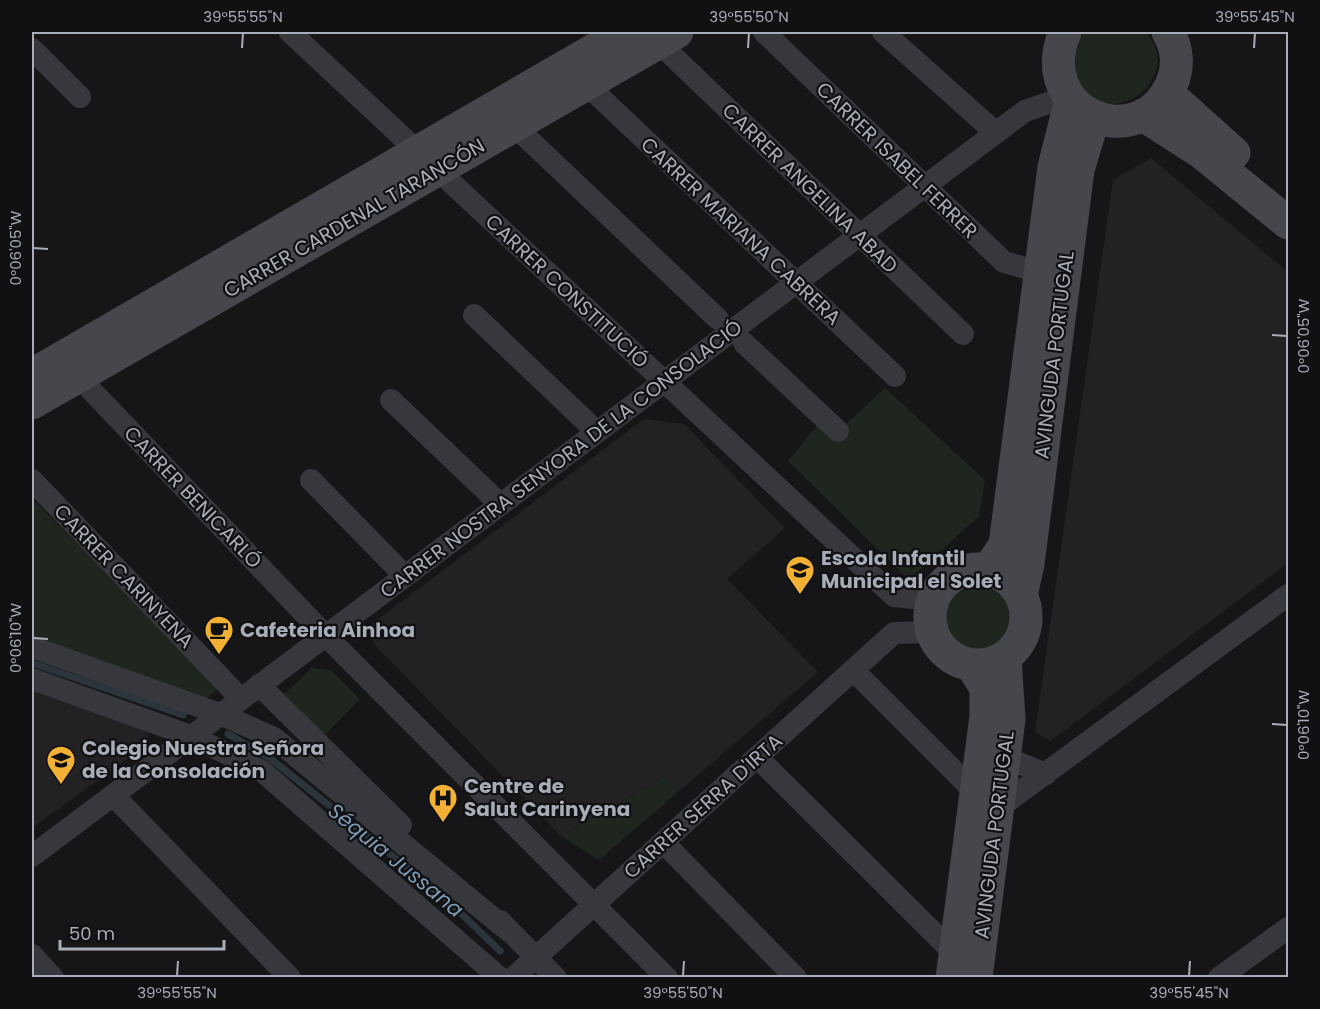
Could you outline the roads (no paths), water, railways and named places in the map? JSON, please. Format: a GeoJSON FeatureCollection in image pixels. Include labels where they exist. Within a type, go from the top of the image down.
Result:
{"type":"FeatureCollection","features":[{"type":"Feature","properties":{"kind":"main road","name":"CARRER CARDENAL TARANCÓN"},"geometry":{"type":"LineString","coordinates":[[32,403],[70,367],[428,160],[625,32]]}},
{"type":"Feature","properties":{"kind":"main road"},"geometry":{"type":"LineString","coordinates":[[1056,37],[1060,81],[1078,104],[1110,121],[1127,120],[1143,115],[1157,106],[1167,93],[1175,76],[1177,57],[1168,32]]}},
{"type":"Feature","properties":{"kind":"main road","name":"CARRER CARDENAL TARANCÓN"},"geometry":{"type":"LineString","coordinates":[[428,160],[587,86],[667,37]]}},
{"type":"Feature","properties":{"kind":"main road"},"geometry":{"type":"LineString","coordinates":[[1167,93],[1214,137],[1288,198]]}},
{"type":"Feature","properties":{"kind":"main road","name":"AVINGUDA PORTUGAL"},"geometry":{"type":"LineString","coordinates":[[988,570],[1005,545],[1054,167],[1078,104]]}},
{"type":"Feature","properties":{"kind":"main road","name":"AVINGUDA PORTUGAL"},"geometry":{"type":"LineString","coordinates":[[1021,595],[1028,564],[1078,170],[1078,104]]}},
{"type":"Feature","properties":{"kind":"main road"},"geometry":{"type":"LineString","coordinates":[[1143,115],[1202,153],[1288,223]]}},
{"type":"Feature","properties":{"kind":"main road","name":"CARRER CARDENAL TARANCÓN"},"geometry":{"type":"LineString","coordinates":[[32,375],[70,367]]}},
{"type":"Feature","properties":{"kind":"main road"},"geometry":{"type":"LineString","coordinates":[[988,570],[1001,575],[1021,595],[1026,609],[1023,636],[1005,657],[995,663],[972,666],[947,655],[932,632],[930,616],[933,600],[949,579],[961,572],[988,570]]}},
{"type":"Feature","properties":{"kind":"main road","name":"AVINGUDA PORTUGAL"},"geometry":{"type":"LineString","coordinates":[[987,801],[1004,757],[1009,719],[1005,657]]}},
{"type":"Feature","properties":{"kind":"main road","name":"AVINGUDA PORTUGAL"},"geometry":{"type":"LineString","coordinates":[[961,970],[987,801],[986,688],[972,666]]}},
{"type":"Feature","properties":{"kind":"street","name":"CARRER CONSTITUCIÓ"},"geometry":{"type":"LineString","coordinates":[[290,32],[894,596]]}},
{"type":"Feature","properties":{"kind":"street","name":"CARRER ISABEL FERRER"},"geometry":{"type":"LineString","coordinates":[[764,32],[1004,262],[1040,272]]}},
{"type":"Feature","properties":{"kind":"street"},"geometry":{"type":"LineString","coordinates":[[883,32],[996,133]]}},
{"type":"Feature","properties":{"kind":"street","name":"CARRER ANGELINA ABAD"},"geometry":{"type":"LineString","coordinates":[[667,37],[859,236],[963,334]]}},
{"type":"Feature","properties":{"kind":"street"},"geometry":{"type":"LineString","coordinates":[[32,49],[80,97]]}},
{"type":"Feature","properties":{"kind":"street","name":"CARRER MARIANA CABRERA"},"geometry":{"type":"LineString","coordinates":[[587,86],[895,376]]}},
{"type":"Feature","properties":{"kind":"street","name":"CARRER NOSTRA SENYORA DE LA CONSOLACIÓ"},"geometry":{"type":"LineString","coordinates":[[32,856],[1025,111],[1078,104]]}},
{"type":"Feature","properties":{"kind":"street"},"geometry":{"type":"LineString","coordinates":[[525,136],[718,319]]}},
{"type":"Feature","properties":{"kind":"street"},"geometry":{"type":"LineString","coordinates":[[474,315],[597,432]]}},
{"type":"Feature","properties":{"kind":"street"},"geometry":{"type":"LineString","coordinates":[[744,343],[838,431]]}},
{"type":"Feature","properties":{"kind":"street","name":"CARRER BENICARLÓ"},"geometry":{"type":"LineString","coordinates":[[70,367],[325,635],[595,903],[667,978]]}},
{"type":"Feature","properties":{"kind":"street"},"geometry":{"type":"LineString","coordinates":[[390,400],[500,504]]}},
{"type":"Feature","properties":{"kind":"street","name":"CARRER CARINYENA"},"geometry":{"type":"LineString","coordinates":[[32,480],[250,692],[510,932],[556,978]]}},
{"type":"Feature","properties":{"kind":"street"},"geometry":{"type":"LineString","coordinates":[[311,480],[405,576]]}},
{"type":"Feature","properties":{"kind":"street"},"geometry":{"type":"LineString","coordinates":[[853,670],[987,801],[1046,774],[1288,595]]}},
{"type":"Feature","properties":{"kind":"street"},"geometry":{"type":"LineString","coordinates":[[932,632],[894,633],[894,596],[933,600]]}},
{"type":"Feature","properties":{"kind":"street","name":"CARRER SERRA D'IRTA"},"geometry":{"type":"LineString","coordinates":[[513,978],[894,633]]}},
{"type":"Feature","properties":{"kind":"street","name":"CARRER CARINYENA"},"geometry":{"type":"LineString","coordinates":[[32,647],[220,714],[274,738],[510,932]]}},
{"type":"Feature","properties":{"kind":"street"},"geometry":{"type":"LineString","coordinates":[[32,679],[191,736],[262,771],[501,978]]}},
{"type":"Feature","properties":{"kind":"street"},"geometry":{"type":"LineString","coordinates":[[757,757],[961,970]]}},
{"type":"Feature","properties":{"kind":"street"},"geometry":{"type":"LineString","coordinates":[[1004,757],[1046,774]]}},
{"type":"Feature","properties":{"kind":"street"},"geometry":{"type":"LineString","coordinates":[[113,795],[290,978]]}},
{"type":"Feature","properties":{"kind":"street"},"geometry":{"type":"LineString","coordinates":[[663,842],[796,978]]}},
{"type":"Feature","properties":{"kind":"street"},"geometry":{"type":"LineString","coordinates":[[1219,978],[1288,928]]}},
{"type":"Feature","properties":{"kind":"street"},"geometry":{"type":"LineString","coordinates":[[32,955],[53,978]]}},
{"type":"Feature","properties":{"kind":"waterway","name":"Séquia Jussana"},"geometry":{"type":"LineString","coordinates":[[32,663],[183,715]]}},
{"type":"Feature","properties":{"kind":"waterway","name":"Séquia Jussana"},"geometry":{"type":"LineString","coordinates":[[228,734],[271,759],[446,899],[500,951]]}},
{"type":"Feature","properties":{"kind":"place","name":"Escola Infantil Municipal el Solet"},"geometry":{"type":"Point","coordinates":[800,596]}},
{"type":"Feature","properties":{"kind":"place","name":"Cafeteria Ainhoa"},"geometry":{"type":"Point","coordinates":[219,656]}},
{"type":"Feature","properties":{"kind":"place","name":"Colegio Nuestra Señora de la Consolación"},"geometry":{"type":"Point","coordinates":[61,786]}},
{"type":"Feature","properties":{"kind":"place","name":"Centre de Salut Carinyena"},"geometry":{"type":"Point","coordinates":[443,824]}}]}
